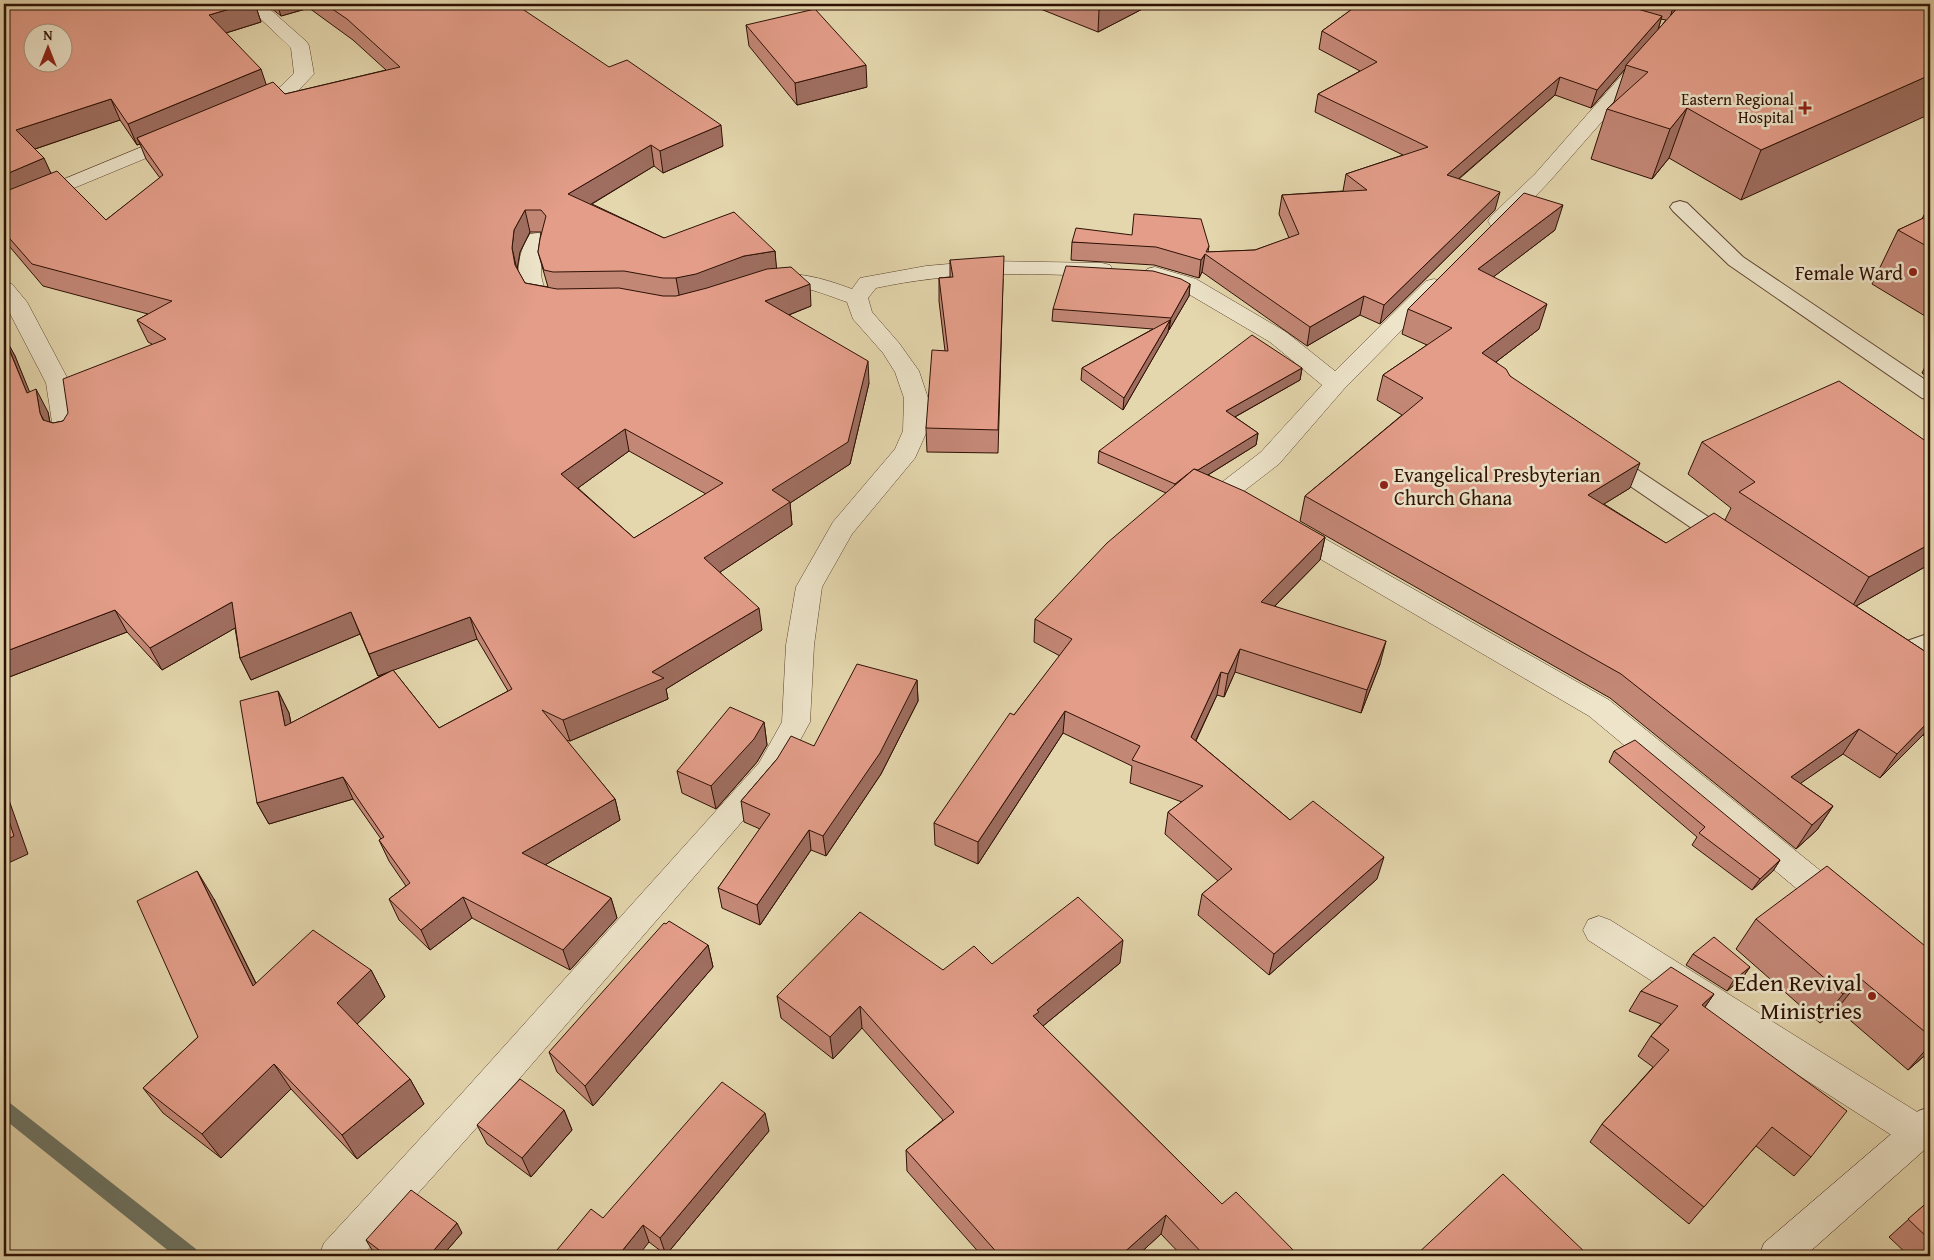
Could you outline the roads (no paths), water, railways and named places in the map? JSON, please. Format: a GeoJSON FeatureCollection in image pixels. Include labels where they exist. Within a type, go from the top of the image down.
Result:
{"type":"FeatureCollection","features":[{"type":"Feature","properties":{"kind":"street"},"geometry":{"type":"LineString","coordinates":[[236,114],[287,91],[304,74],[300,46],[254,4]]}},
{"type":"Feature","properties":{"kind":"street"},"geometry":{"type":"LineString","coordinates":[[1487,233],[1542,178],[1653,52]]}},
{"type":"Feature","properties":{"kind":"street"},"geometry":{"type":"LineString","coordinates":[[4,211],[191,133]]}},
{"type":"Feature","properties":{"kind":"street"},"geometry":{"type":"LineString","coordinates":[[538,239],[529,264],[530,284],[540,299],[560,304],[579,304]]}},
{"type":"Feature","properties":{"kind":"street"},"geometry":{"type":"LineString","coordinates":[[857,298],[868,283],[902,274],[965,268],[1060,268],[1154,274],[1188,284],[1278,337],[1336,384]]}},
{"type":"Feature","properties":{"kind":"street"},"geometry":{"type":"LineString","coordinates":[[1446,274],[1336,384],[1270,458],[1226,492],[1599,708],[1861,922]]}},
{"type":"Feature","properties":{"kind":"street"},"geometry":{"type":"LineString","coordinates":[[746,288],[780,280],[798,280],[813,283],[857,298]]}},
{"type":"Feature","properties":{"kind":"street"},"geometry":{"type":"LineString","coordinates":[[4,289],[16,302],[58,383],[66,435]]}},
{"type":"Feature","properties":{"kind":"street"},"geometry":{"type":"LineString","coordinates":[[336,1256],[475,1104],[769,771],[796,722],[800,646],[809,587],[842,528],[906,452],[915,431],[916,398],[907,371],[891,348],[861,314],[857,298]]}},
{"type":"Feature","properties":{"kind":"street"},"geometry":{"type":"LineString","coordinates":[[1599,930],[1924,1128],[1777,1256]]}},
{"type":"Feature","properties":{"kind":"lane"},"geometry":{"type":"LineString","coordinates":[[1680,207],[1736,261],[1930,393]]}},
{"type":"Feature","properties":{"kind":"lane"},"geometry":{"type":"LineString","coordinates":[[1585,446],[1743,551]]}},
{"type":"Feature","properties":{"kind":"lane"},"geometry":{"type":"LineString","coordinates":[[1867,635],[1884,646],[1909,651],[1930,642]]}},
{"type":"Feature","properties":{"kind":"waterway"},"geometry":{"type":"LineString","coordinates":[[4,1109],[189,1256]]}},
{"type":"Feature","properties":{"kind":"place","name":"Eastern Regional Hospital"},"geometry":{"type":"Point","coordinates":[1805,108]}},
{"type":"Feature","properties":{"kind":"place","name":"Female Ward"},"geometry":{"type":"Point","coordinates":[1913,272]}},
{"type":"Feature","properties":{"kind":"place","name":"Evangelical Presbyterian Church Ghana"},"geometry":{"type":"Point","coordinates":[1384,485]}},
{"type":"Feature","properties":{"kind":"place","name":"Eden Revival Ministries"},"geometry":{"type":"Point","coordinates":[1872,996]}}]}
